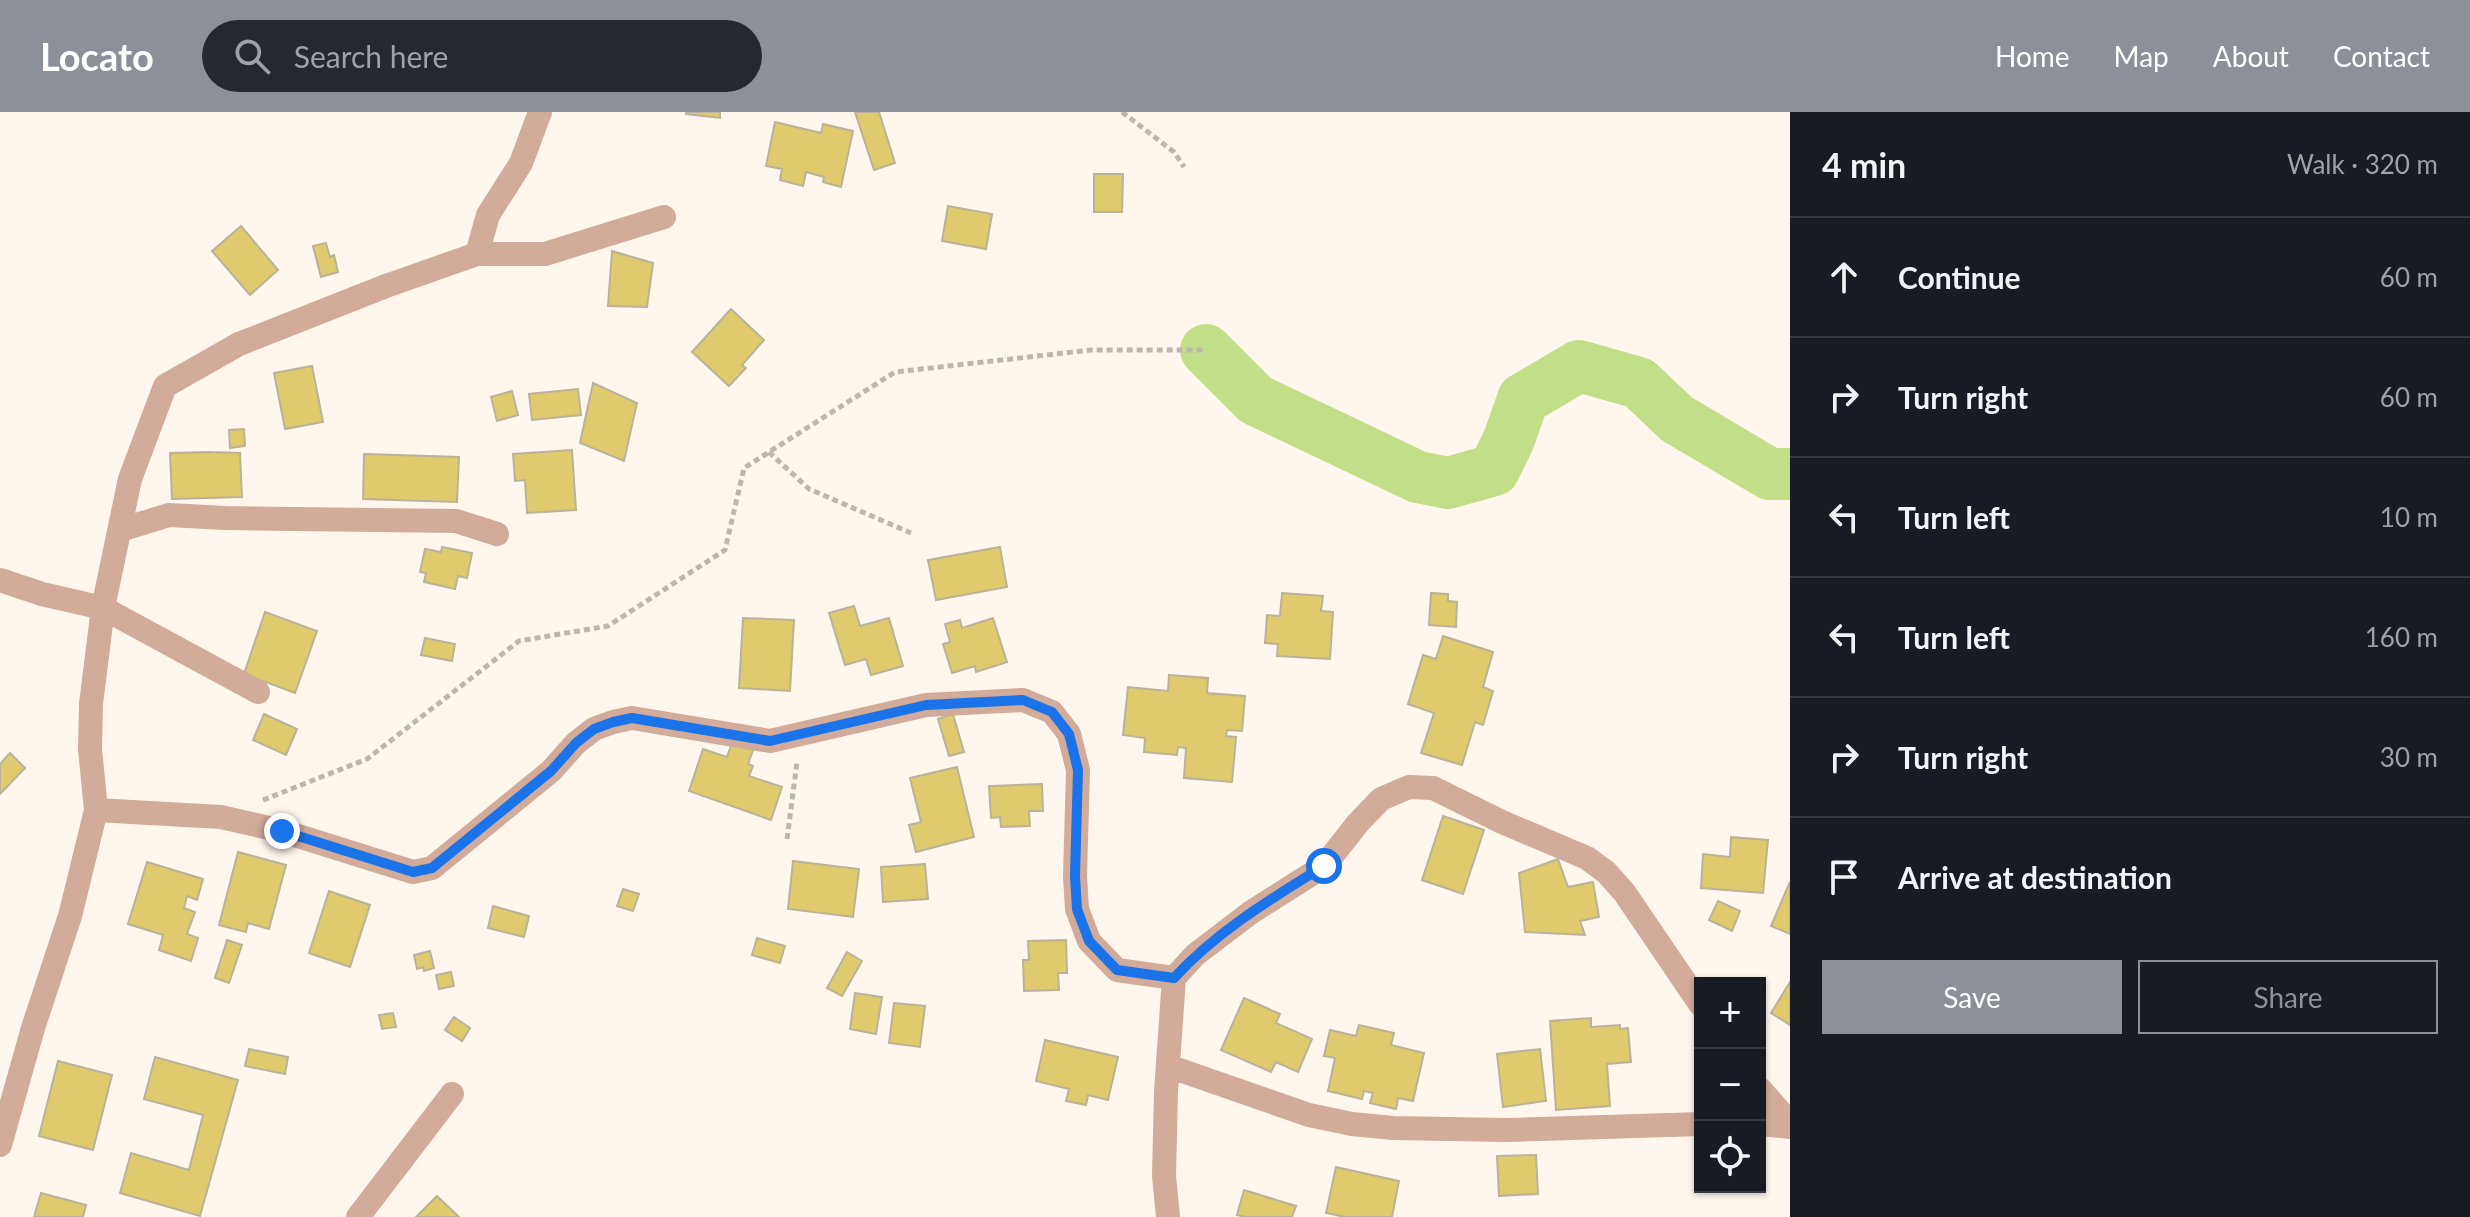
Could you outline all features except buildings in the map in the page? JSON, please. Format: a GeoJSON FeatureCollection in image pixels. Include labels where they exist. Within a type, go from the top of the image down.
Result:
{"type":"FeatureCollection","features":[{"type":"Feature","properties":{"kind":"street"},"geometry":{"type":"LineString","coordinates":[[477,254],[488,215],[521,163],[540,112]]}},
{"type":"Feature","properties":{"kind":"street"},"geometry":{"type":"LineString","coordinates":[[0,1145],[33,1028],[70,916],[96,810],[90,749],[91,704],[103,608],[137,455],[165,386],[239,344],[477,254],[545,254],[664,217]]}},
{"type":"Feature","properties":{"kind":"street"},"geometry":{"type":"LineString","coordinates":[[120,530],[169,515],[456,521],[497,534]]}},
{"type":"Feature","properties":{"kind":"street"},"geometry":{"type":"LineString","coordinates":[[0,580],[42,594],[103,608],[258,692]]}},
{"type":"Feature","properties":{"kind":"street"},"geometry":{"type":"LineString","coordinates":[[96,810],[221,817],[282,831],[413,872],[432,868],[551,771],[576,743],[594,729],[613,722],[632,718],[770,741],[926,705],[1023,700],[1052,712],[1069,734],[1078,770],[1077,909],[1089,941],[1117,970],[1174,978]]}},
{"type":"Feature","properties":{"kind":"street"},"geometry":{"type":"LineString","coordinates":[[1168,1217],[1164,1176],[1174,978],[1195,955],[1250,913],[1324,866],[1381,799],[1409,787],[1433,788],[1502,822],[1587,858],[1606,872],[1624,892],[1694,995]]}},
{"type":"Feature","properties":{"kind":"street"},"geometry":{"type":"LineString","coordinates":[[1168,1066],[1309,1115],[1352,1124],[1393,1128],[1507,1130],[1694,1124]]}},
{"type":"Feature","properties":{"kind":"street"},"geometry":{"type":"LineString","coordinates":[[358,1217],[452,1094]]}},
{"type":"Feature","properties":{"kind":"street"},"geometry":{"type":"LineString","coordinates":[[1766,1096],[1790,1125]]}},
{"type":"Feature","properties":{"kind":"street"},"geometry":{"type":"LineString","coordinates":[[1766,1124],[1790,1125]]}},
{"type":"Feature","properties":{"kind":"path"},"geometry":{"type":"LineString","coordinates":[[1122,112],[1174,152],[1184,167]]}},
{"type":"Feature","properties":{"kind":"path"},"geometry":{"type":"LineString","coordinates":[[221,817],[367,759],[519,641],[608,626],[725,550],[744,468],[895,372],[1091,350],[1206,350]]}},
{"type":"Feature","properties":{"kind":"path"},"geometry":{"type":"LineString","coordinates":[[769,452],[809,489],[911,533]]}},
{"type":"Feature","properties":{"kind":"path"},"geometry":{"type":"LineString","coordinates":[[787,839],[797,769],[796,737]]}},
{"type":"Feature","properties":{"kind":"waterway"},"geometry":{"type":"LineString","coordinates":[[1206,350],[1256,400],[1418,477],[1448,483],[1494,470],[1523,399],[1579,366],[1639,383],[1677,419],[1770,474],[1790,474]]}},
{"type":"Feature","properties":{"kind":"route"},"geometry":{"type":"LineString","coordinates":[[282,831],[413,872],[432,868],[551,771],[576,743],[594,729],[613,722],[632,718],[770,741],[901,709],[1023,700],[1052,712],[1069,734],[1078,770],[1077,909],[1089,941],[1117,970],[1174,978],[1195,955],[1250,913],[1324,866]]}}]}
